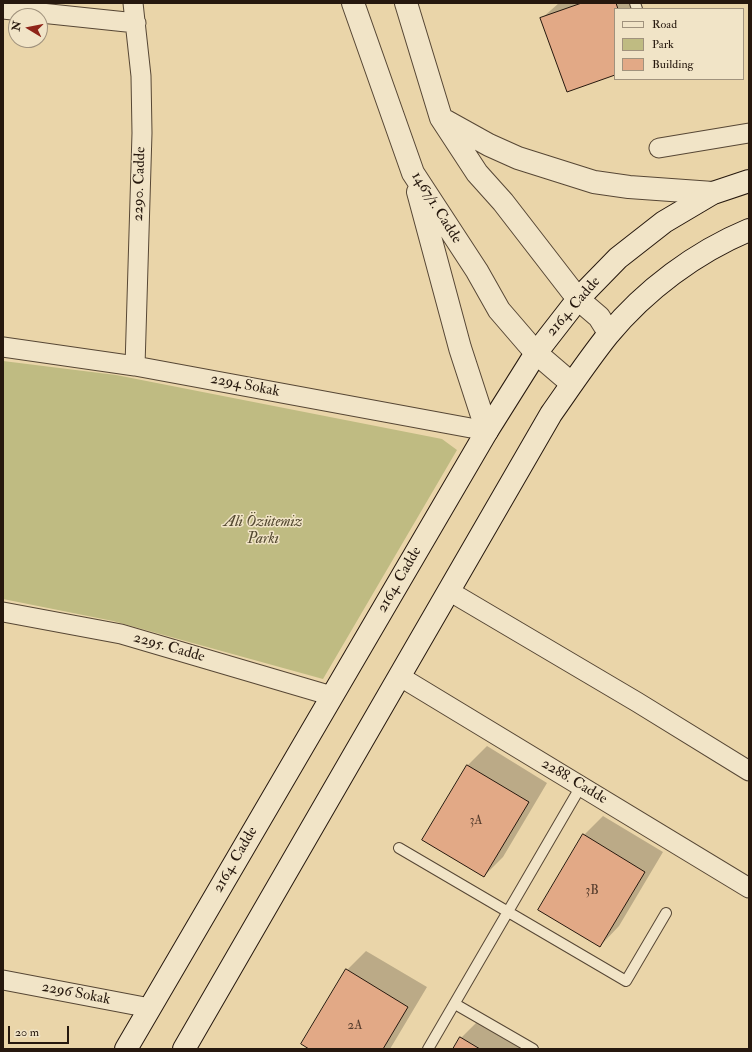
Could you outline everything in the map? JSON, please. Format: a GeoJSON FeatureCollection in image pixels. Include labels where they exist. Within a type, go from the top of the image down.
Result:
{"type":"FeatureCollection","features":[{"type":"Feature","properties":{"kind":"main road","name":"1467/1. Cadde"},"geometry":{"type":"LineString","coordinates":[[352,3],[413,173],[477,271],[499,310],[536,353],[571,383]]}},
{"type":"Feature","properties":{"kind":"main road"},"geometry":{"type":"LineString","coordinates":[[406,3],[441,118],[477,173],[503,202],[578,299],[599,317],[609,333]]}},
{"type":"Feature","properties":{"kind":"main road"},"geometry":{"type":"LineString","coordinates":[[441,118],[489,145],[518,158],[594,182],[629,187],[713,193]]}},
{"type":"Feature","properties":{"kind":"main road"},"geometry":{"type":"LineString","coordinates":[[413,173],[460,348],[487,431]]}},
{"type":"Feature","properties":{"kind":"main road","name":"2164. Cadde"},"geometry":{"type":"LineString","coordinates":[[126,1049],[487,431],[536,353],[578,299],[618,258],[664,222],[713,193],[749,181]]}},
{"type":"Feature","properties":{"kind":"main road"},"geometry":{"type":"LineString","coordinates":[[184,1049],[551,414],[571,383],[609,333],[646,296],[686,264],[749,230]]}},
{"type":"Feature","properties":{"kind":"street","name":"2290. Cadde"},"geometry":{"type":"LineString","coordinates":[[133,3],[141,76],[142,133],[135,366]]}},
{"type":"Feature","properties":{"kind":"street"},"geometry":{"type":"LineString","coordinates":[[3,9],[136,23]]}},
{"type":"Feature","properties":{"kind":"street"},"geometry":{"type":"LineString","coordinates":[[659,148],[749,133]]}},
{"type":"Feature","properties":{"kind":"street","name":"2294 Sokak"},"geometry":{"type":"LineString","coordinates":[[3,347],[135,366],[487,431]]}},
{"type":"Feature","properties":{"kind":"street"},"geometry":{"type":"LineString","coordinates":[[449,591],[637,702],[749,771]]}},
{"type":"Feature","properties":{"kind":"street","name":"2295. Cadde"},"geometry":{"type":"LineString","coordinates":[[3,612],[121,634],[332,696]]}},
{"type":"Feature","properties":{"kind":"street","name":"2288. Cadde"},"geometry":{"type":"LineString","coordinates":[[399,676],[749,888]]}},
{"type":"Feature","properties":{"kind":"street","name":"2296 Sokak"},"geometry":{"type":"LineString","coordinates":[[3,980],[150,1008]]}},
{"type":"Feature","properties":{"kind":"lane"},"geometry":{"type":"LineString","coordinates":[[428,1049],[581,786]]}},
{"type":"Feature","properties":{"kind":"lane"},"geometry":{"type":"LineString","coordinates":[[399,848],[626,981],[666,913]]}},
{"type":"Feature","properties":{"kind":"lane"},"geometry":{"type":"LineString","coordinates":[[455,1004],[533,1049]]}},
{"type":"Feature","properties":{"kind":"green space","name":"Ali Özütemiz Parkı"},"geometry":{"type":"Polygon","coordinates":[[[3,361],[116,375],[442,439],[457,450],[323,679],[113,621],[3,599],[3,361]]]}},
{"type":"Feature","properties":{"kind":"building"},"geometry":{"type":"Polygon","coordinates":[[[582,3],[616,3],[618,8],[614,8],[614,75],[567,92],[540,18],[582,3]]]}},
{"type":"Feature","properties":{"kind":"building"},"geometry":{"type":"Polygon","coordinates":[[[467,765],[529,802],[484,877],[422,840],[467,765]]]}},
{"type":"Feature","properties":{"kind":"building"},"geometry":{"type":"Polygon","coordinates":[[[583,834],[645,872],[600,947],[538,910],[583,834]]]}},
{"type":"Feature","properties":{"kind":"building"},"geometry":{"type":"Polygon","coordinates":[[[346,969],[408,1007],[383,1049],[309,1049],[301,1044],[346,969]]]}},
{"type":"Feature","properties":{"kind":"building"},"geometry":{"type":"Polygon","coordinates":[[[460,1037],[480,1049],[453,1049],[460,1037]]]}}]}
